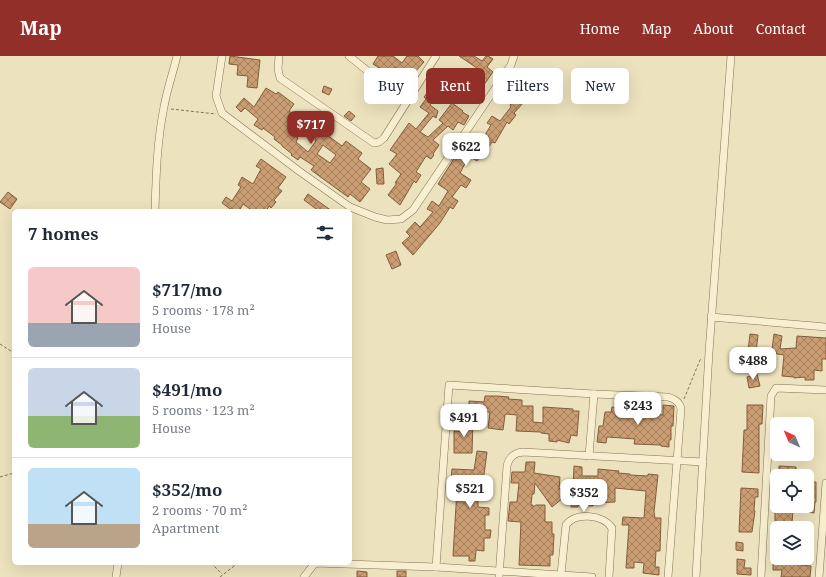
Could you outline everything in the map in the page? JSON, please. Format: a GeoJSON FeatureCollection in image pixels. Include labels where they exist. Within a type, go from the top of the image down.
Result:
{"type":"FeatureCollection","features":[{"type":"Feature","properties":{"kind":"street"},"geometry":{"type":"LineString","coordinates":[[155,209],[156,179],[164,108],[168,85],[177,56]]}},
{"type":"Feature","properties":{"kind":"street"},"geometry":{"type":"LineString","coordinates":[[222,56],[216,96],[222,113],[350,207],[375,218],[388,220],[401,219],[413,210],[511,65],[514,56]]}},
{"type":"Feature","properties":{"kind":"street"},"geometry":{"type":"LineString","coordinates":[[279,56],[278,69],[280,78],[374,144],[384,138],[405,104]]}},
{"type":"Feature","properties":{"kind":"street"},"geometry":{"type":"LineString","coordinates":[[349,56],[364,68]]}},
{"type":"Feature","properties":{"kind":"street"},"geometry":{"type":"LineString","coordinates":[[418,84],[436,56]]}},
{"type":"Feature","properties":{"kind":"street"},"geometry":{"type":"LineString","coordinates":[[696,577],[711,317],[731,56]]}},
{"type":"Feature","properties":{"kind":"street"},"geometry":{"type":"LineString","coordinates":[[711,317],[826,327]]}},
{"type":"Feature","properties":{"kind":"street"},"geometry":{"type":"LineString","coordinates":[[436,568],[449,385],[668,397],[677,401],[681,409],[668,577]]}},
{"type":"Feature","properties":{"kind":"street"},"geometry":{"type":"LineString","coordinates":[[761,577],[771,396],[776,388],[826,390]]}},
{"type":"Feature","properties":{"kind":"street"},"geometry":{"type":"LineString","coordinates":[[589,456],[594,394]]}},
{"type":"Feature","properties":{"kind":"street"},"geometry":{"type":"LineString","coordinates":[[499,574],[507,466],[508,460],[517,452],[703,462]]}},
{"type":"Feature","properties":{"kind":"street"},"geometry":{"type":"LineString","coordinates":[[819,577],[826,483]]}},
{"type":"Feature","properties":{"kind":"street"},"geometry":{"type":"LineString","coordinates":[[561,574],[564,530],[566,525],[569,520],[574,517],[586,517],[604,519],[609,522],[612,528],[609,577]]}},
{"type":"Feature","properties":{"kind":"street"},"geometry":{"type":"LineString","coordinates":[[116,577],[118,565]]}},
{"type":"Feature","properties":{"kind":"street"},"geometry":{"type":"LineString","coordinates":[[304,577],[313,565]]}},
{"type":"Feature","properties":{"kind":"street"},"geometry":{"type":"LineString","coordinates":[[352,565],[436,568],[499,574],[561,574],[592,577]]}},
{"type":"Feature","properties":{"kind":"path"},"geometry":{"type":"LineString","coordinates":[[164,108],[214,115],[222,113]]}},
{"type":"Feature","properties":{"kind":"path"},"geometry":{"type":"LineString","coordinates":[[0,344],[12,352]]}},
{"type":"Feature","properties":{"kind":"path"},"geometry":{"type":"LineString","coordinates":[[680,405],[684,400],[700,360],[709,352]]}},
{"type":"Feature","properties":{"kind":"path"},"geometry":{"type":"LineString","coordinates":[[0,477],[12,474]]}},
{"type":"Feature","properties":{"kind":"path"},"geometry":{"type":"LineString","coordinates":[[213,565],[222,575]]}},
{"type":"Feature","properties":{"kind":"path"},"geometry":{"type":"LineString","coordinates":[[220,577],[235,565]]}},
{"type":"Feature","properties":{"kind":"building"},"geometry":{"type":"Polygon","coordinates":[[[230,56],[260,60],[257,88],[247,87],[248,76],[237,75],[238,65],[229,64],[230,56]]]}},
{"type":"Feature","properties":{"kind":"building"},"geometry":{"type":"Polygon","coordinates":[[[378,56],[393,56],[402,63],[407,56],[418,56],[424,62],[418,69],[395,67],[379,68],[373,64],[378,56]]]}},
{"type":"Feature","properties":{"kind":"building"},"geometry":{"type":"Polygon","coordinates":[[[459,56],[474,56],[482,61],[486,56],[493,59],[487,67],[493,72],[485,83],[485,68],[477,68],[459,56]]]}},
{"type":"Feature","properties":{"kind":"building"},"geometry":{"type":"Polygon","coordinates":[[[324,86],[332,89],[329,95],[322,92],[324,86]]]}},
{"type":"Feature","properties":{"kind":"building"},"geometry":{"type":"Polygon","coordinates":[[[266,88],[276,94],[278,92],[294,104],[289,111],[299,118],[289,132],[298,138],[296,142],[308,152],[316,141],[316,139],[308,133],[316,121],[322,124],[319,129],[342,146],[346,141],[362,153],[358,159],[371,169],[361,182],[370,189],[360,202],[350,194],[348,197],[311,170],[314,166],[300,157],[298,160],[274,139],[275,137],[263,128],[262,130],[254,125],[258,119],[245,108],[241,112],[236,107],[244,98],[254,107],[266,88]],[[323,145],[317,154],[330,163],[336,155],[323,145]]]}},
{"type":"Feature","properties":{"kind":"building"},"geometry":{"type":"Polygon","coordinates":[[[426,99],[426,104],[431,104],[430,105],[438,111],[436,118],[433,116],[420,132],[428,137],[443,123],[439,120],[451,104],[469,116],[464,125],[458,122],[453,130],[448,126],[433,140],[439,145],[433,154],[434,155],[431,159],[426,156],[416,172],[421,175],[416,183],[414,181],[400,205],[388,195],[397,183],[395,183],[401,174],[389,164],[397,154],[390,150],[409,123],[416,129],[429,113],[420,107],[426,99]]]}},
{"type":"Feature","properties":{"kind":"building"},"geometry":{"type":"Polygon","coordinates":[[[522,104],[514,113],[516,115],[509,124],[507,122],[495,143],[492,142],[477,161],[469,156],[460,173],[471,180],[466,188],[461,185],[452,197],[458,201],[453,209],[450,207],[440,223],[413,255],[402,243],[410,236],[406,232],[415,222],[420,227],[433,212],[427,209],[432,201],[439,206],[448,191],[438,184],[455,157],[459,159],[476,135],[482,140],[491,125],[487,123],[492,116],[500,121],[511,107],[510,105],[522,104]]]}},
{"type":"Feature","properties":{"kind":"building"},"geometry":{"type":"Polygon","coordinates":[[[349,111],[355,116],[351,121],[344,116],[349,111]]]}},
{"type":"Feature","properties":{"kind":"building"},"geometry":{"type":"Polygon","coordinates":[[[261,159],[286,177],[278,188],[282,191],[274,200],[276,202],[271,208],[269,206],[267,209],[250,209],[243,204],[240,209],[230,209],[222,203],[226,197],[232,201],[241,187],[238,185],[242,177],[253,184],[261,169],[256,166],[261,159]]]}},
{"type":"Feature","properties":{"kind":"building"},"geometry":{"type":"Polygon","coordinates":[[[383,168],[384,184],[377,184],[376,169],[383,168]]]}},
{"type":"Feature","properties":{"kind":"building"},"geometry":{"type":"Polygon","coordinates":[[[8,192],[17,199],[10,209],[0,202],[8,192]]]}},
{"type":"Feature","properties":{"kind":"building"},"geometry":{"type":"Polygon","coordinates":[[[308,194],[329,209],[316,209],[304,200],[308,194]]]}},
{"type":"Feature","properties":{"kind":"building"},"geometry":{"type":"Polygon","coordinates":[[[396,251],[401,265],[392,269],[386,255],[396,251]]]}},
{"type":"Feature","properties":{"kind":"building"},"geometry":{"type":"Polygon","coordinates":[[[750,334],[758,335],[756,352],[748,351],[750,334]]]}},
{"type":"Feature","properties":{"kind":"building"},"geometry":{"type":"Polygon","coordinates":[[[774,334],[782,336],[780,349],[796,348],[797,336],[826,338],[826,359],[822,359],[822,371],[814,370],[814,380],[805,380],[805,377],[794,378],[782,376],[784,355],[765,352],[765,349],[772,349],[774,334]]]}},
{"type":"Feature","properties":{"kind":"building"},"geometry":{"type":"Polygon","coordinates":[[[768,358],[771,365],[757,372],[753,364],[768,358]]]}},
{"type":"Feature","properties":{"kind":"building"},"geometry":{"type":"Polygon","coordinates":[[[757,374],[760,386],[749,388],[747,377],[757,374]]]}},
{"type":"Feature","properties":{"kind":"building"},"geometry":{"type":"Polygon","coordinates":[[[485,396],[509,397],[508,399],[522,400],[522,406],[533,406],[533,422],[543,423],[543,407],[573,409],[573,411],[579,411],[577,436],[571,435],[569,443],[557,440],[557,442],[549,441],[549,434],[541,432],[516,431],[517,415],[506,414],[503,430],[488,428],[490,412],[478,412],[478,409],[469,408],[469,401],[484,402],[485,396]]]}},
{"type":"Feature","properties":{"kind":"building"},"geometry":{"type":"Polygon","coordinates":[[[624,405],[634,406],[634,411],[641,413],[663,415],[663,405],[674,406],[673,426],[671,426],[671,440],[669,440],[669,447],[661,445],[634,444],[635,439],[622,438],[607,437],[606,443],[597,442],[599,426],[603,426],[605,412],[611,412],[612,407],[623,409],[624,405]]]}},
{"type":"Feature","properties":{"kind":"building"},"geometry":{"type":"Polygon","coordinates":[[[747,405],[763,405],[762,424],[759,424],[759,473],[742,472],[744,430],[747,430],[747,405]]]}},
{"type":"Feature","properties":{"kind":"building"},"geometry":{"type":"Polygon","coordinates":[[[462,419],[473,420],[472,453],[454,453],[454,431],[461,432],[462,419]]]}},
{"type":"Feature","properties":{"kind":"building"},"geometry":{"type":"Polygon","coordinates":[[[477,451],[487,452],[483,482],[490,482],[490,492],[478,492],[478,507],[489,508],[489,515],[485,515],[485,530],[491,530],[490,538],[484,538],[484,551],[476,550],[475,561],[469,561],[469,556],[453,556],[457,489],[450,489],[450,480],[452,469],[474,470],[477,451]]]}},
{"type":"Feature","properties":{"kind":"building"},"geometry":{"type":"Polygon","coordinates":[[[526,462],[535,462],[534,473],[560,477],[559,489],[573,489],[574,466],[582,467],[582,476],[598,476],[598,469],[619,471],[618,473],[630,475],[658,475],[654,512],[655,518],[661,518],[660,551],[656,551],[655,567],[659,567],[659,575],[643,573],[644,563],[634,562],[634,568],[626,568],[629,525],[622,525],[623,517],[644,518],[646,491],[615,488],[615,502],[593,503],[593,506],[578,505],[578,507],[571,507],[572,499],[563,498],[552,507],[535,483],[531,505],[533,505],[533,507],[536,505],[545,505],[545,522],[552,522],[552,534],[554,534],[553,555],[550,555],[550,566],[519,565],[521,522],[508,521],[510,502],[517,502],[519,483],[511,483],[512,472],[525,472],[526,462]]]}},
{"type":"Feature","properties":{"kind":"building"},"geometry":{"type":"Polygon","coordinates":[[[779,466],[796,467],[796,469],[779,469],[779,466]]]}},
{"type":"Feature","properties":{"kind":"building"},"geometry":{"type":"Polygon","coordinates":[[[814,482],[816,482],[816,502],[814,513],[814,482]]]}},
{"type":"Feature","properties":{"kind":"building"},"geometry":{"type":"Polygon","coordinates":[[[741,488],[758,489],[758,497],[755,497],[752,532],[739,532],[741,488]]]}},
{"type":"Feature","properties":{"kind":"building"},"geometry":{"type":"Polygon","coordinates":[[[775,513],[793,513],[792,521],[775,521],[775,513]]]}},
{"type":"Feature","properties":{"kind":"building"},"geometry":{"type":"Polygon","coordinates":[[[736,542],[743,543],[743,551],[736,550],[736,542]]]}},
{"type":"Feature","properties":{"kind":"building"},"geometry":{"type":"Polygon","coordinates":[[[737,559],[745,560],[744,568],[751,568],[751,575],[737,574],[737,559]]]}},
{"type":"Feature","properties":{"kind":"building"},"geometry":{"type":"Polygon","coordinates":[[[773,565],[811,566],[810,577],[781,577],[782,570],[773,570],[773,565]]]}},
{"type":"Feature","properties":{"kind":"building"},"geometry":{"type":"Polygon","coordinates":[[[357,571],[367,572],[367,577],[357,577],[357,571]]]}},
{"type":"Feature","properties":{"kind":"building"},"geometry":{"type":"Polygon","coordinates":[[[397,571],[406,571],[406,577],[397,577],[397,571]]]}}]}
